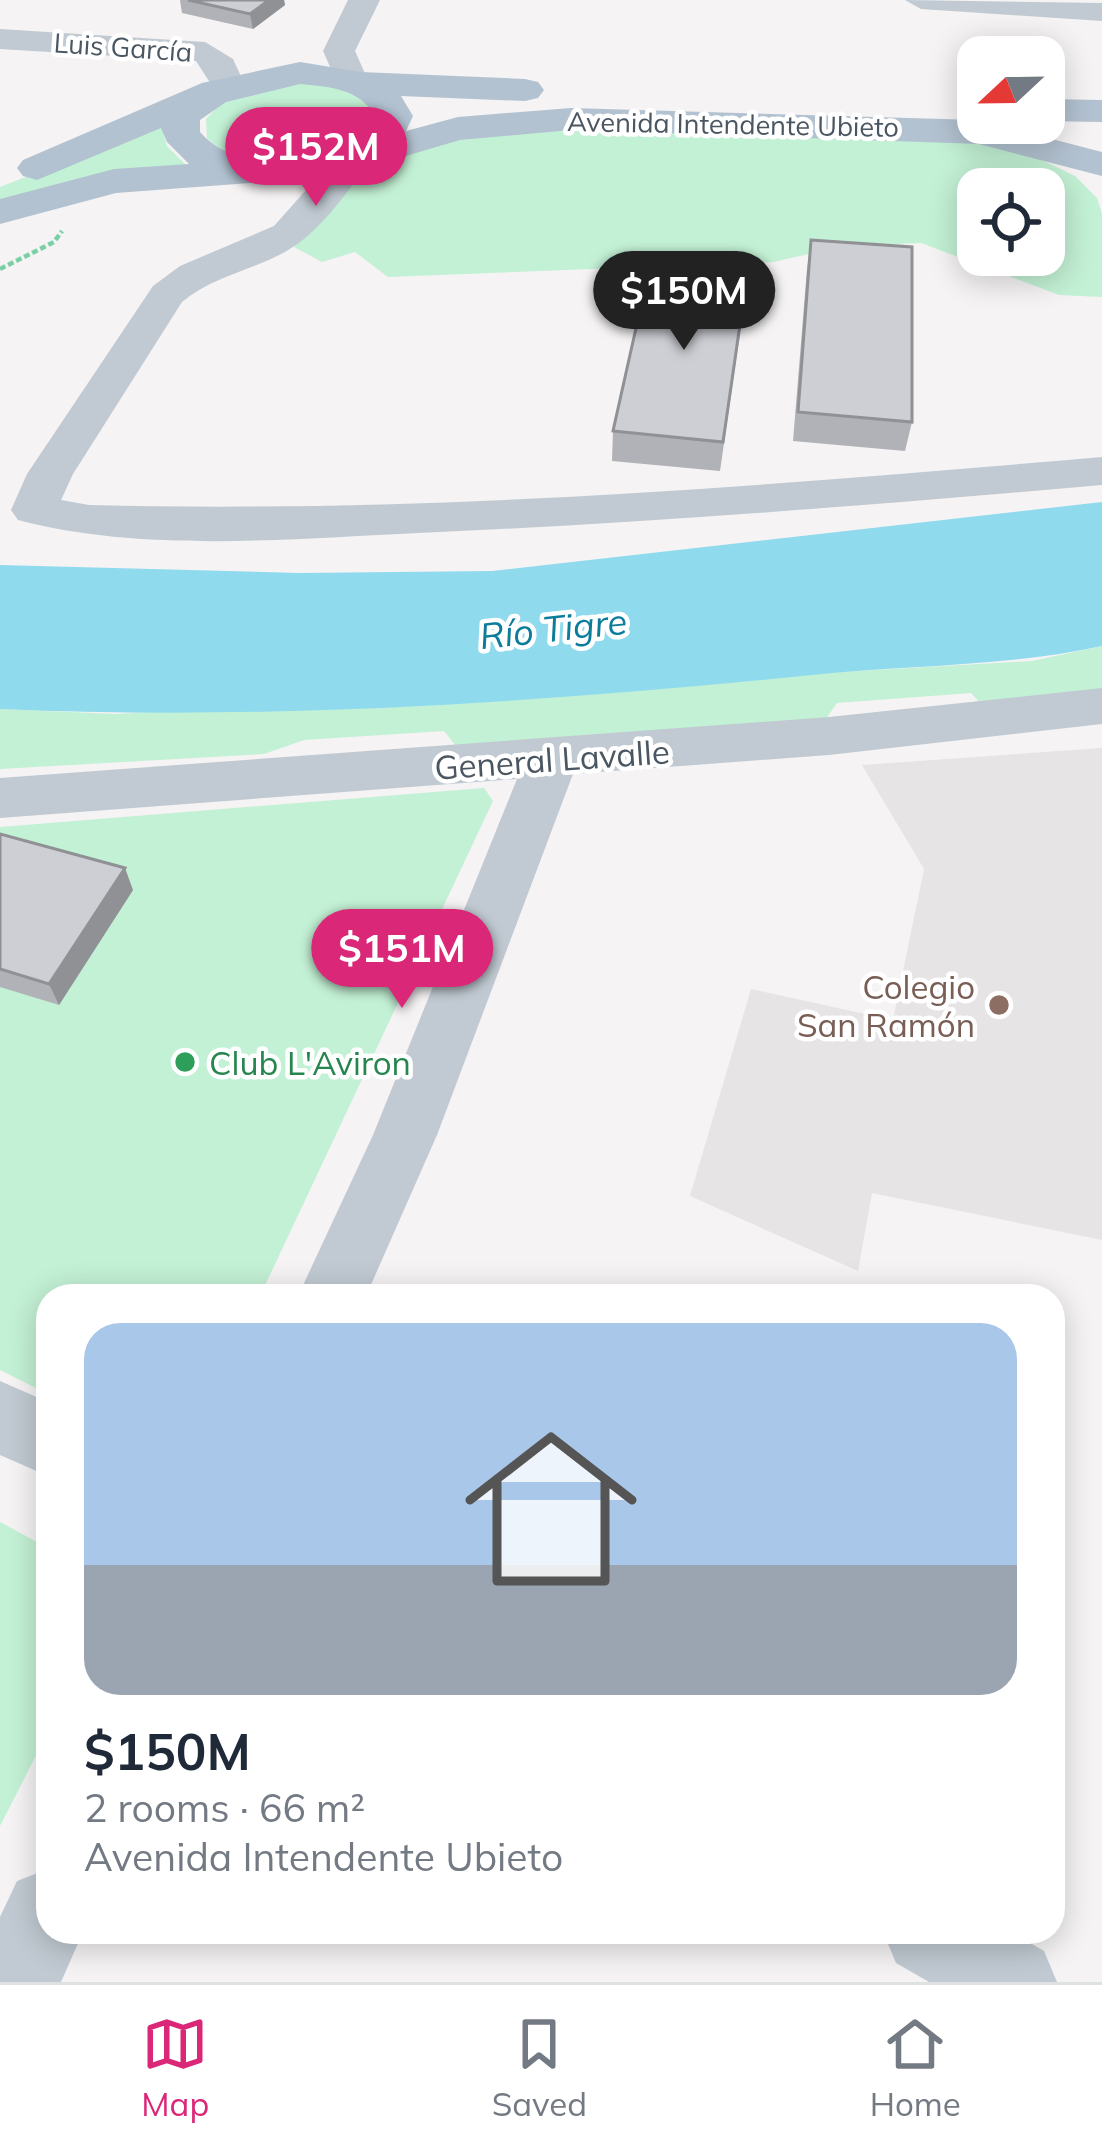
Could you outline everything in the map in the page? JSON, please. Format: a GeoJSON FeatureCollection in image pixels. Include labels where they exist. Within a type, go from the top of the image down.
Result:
{"type":"FeatureCollection","features":[{"type":"Feature","properties":{"kind":"main road","name":"Avenida Intendente Ubieto"},"geometry":{"type":"LineString","coordinates":[[222,88],[269,75],[350,72],[957,106]]}},
{"type":"Feature","properties":{"kind":"main road"},"geometry":{"type":"LineString","coordinates":[[350,72],[378,93],[394,116],[382,142],[357,158]]}},
{"type":"Feature","properties":{"kind":"main road"},"geometry":{"type":"LineString","coordinates":[[222,88],[195,104],[184,118],[182,134],[191,149],[210,161],[261,173]]}},
{"type":"Feature","properties":{"kind":"main road"},"geometry":{"type":"LineString","coordinates":[[0,180],[88,148],[222,88]]}},
{"type":"Feature","properties":{"kind":"main road"},"geometry":{"type":"LineString","coordinates":[[1065,110],[1102,111]]}},
{"type":"Feature","properties":{"kind":"main road","name":"Avenida Intendente Ubieto"},"geometry":{"type":"LineString","coordinates":[[261,173],[310,172],[475,126],[571,118],[980,132],[1102,160]]}},
{"type":"Feature","properties":{"kind":"main road"},"geometry":{"type":"LineString","coordinates":[[1102,137],[1102,160]]}},
{"type":"Feature","properties":{"kind":"main road"},"geometry":{"type":"LineString","coordinates":[[0,212],[114,181],[261,173]]}},
{"type":"Feature","properties":{"kind":"street"},"geometry":{"type":"LineString","coordinates":[[350,72],[364,0]]}},
{"type":"Feature","properties":{"kind":"street"},"geometry":{"type":"LineString","coordinates":[[921,0],[1102,12]]}},
{"type":"Feature","properties":{"kind":"street","name":"Luis García"},"geometry":{"type":"LineString","coordinates":[[0,39],[205,52],[221,66],[222,88]]}},
{"type":"Feature","properties":{"kind":"street"},"geometry":{"type":"LineString","coordinates":[[17,525],[167,294],[192,273],[274,242],[357,158]]}},
{"type":"Feature","properties":{"kind":"street"},"geometry":{"type":"LineString","coordinates":[[261,173],[286,188],[295,204],[297,223]]}},
{"type":"Feature","properties":{"kind":"street"},"geometry":{"type":"LineString","coordinates":[[17,525],[89,520],[273,525],[694,507],[1086,471]]}},
{"type":"Feature","properties":{"kind":"street","name":"General Lavalle"},"geometry":{"type":"LineString","coordinates":[[0,798],[829,736],[1102,706]]}},
{"type":"Feature","properties":{"kind":"street"},"geometry":{"type":"LineString","coordinates":[[337,1284],[405,1135],[552,759]]}},
{"type":"Feature","properties":{"kind":"street"},"geometry":{"type":"LineString","coordinates":[[0,1418],[36,1435]]}},
{"type":"Feature","properties":{"kind":"street"},"geometry":{"type":"LineString","coordinates":[[16,1982],[36,1938]]}},
{"type":"Feature","properties":{"kind":"street"},"geometry":{"type":"LineString","coordinates":[[948,1944],[1013,1982]]}},
{"type":"Feature","properties":{"kind":"path"},"geometry":{"type":"LineString","coordinates":[[0,269],[54,242],[71,218]]}},
{"type":"Feature","properties":{"kind":"shaded area","name":"Colegio San Ramón"},"geometry":{"type":"Polygon","coordinates":[[[1102,748],[1102,1240],[872,1193],[858,1271],[690,1196],[751,989],[893,1020],[924,869],[862,765],[1102,748]]]}},
{"type":"Feature","properties":{"kind":"green space"},"geometry":{"type":"Polygon","coordinates":[[[298,83],[354,95],[373,120],[341,150],[295,164],[247,160],[207,138],[206,119],[224,100],[298,83]]]}},
{"type":"Feature","properties":{"kind":"green space"},"geometry":{"type":"Polygon","coordinates":[[[161,124],[167,146],[186,165],[0,203],[0,187],[161,124]]]}},
{"type":"Feature","properties":{"kind":"green space"},"geometry":{"type":"Polygon","coordinates":[[[569,126],[957,141],[1040,159],[1059,168],[957,168],[957,257],[921,243],[844,246],[773,262],[388,277],[355,252],[322,262],[294,247],[362,168],[443,142],[569,126]]]}},
{"type":"Feature","properties":{"kind":"green space"},"geometry":{"type":"Polygon","coordinates":[[[1065,171],[1097,198],[1102,214],[1102,297],[1059,295],[1009,276],[1065,276],[1065,171]]]}},
{"type":"Feature","properties":{"kind":"green space"},"geometry":{"type":"Polygon","coordinates":[[[1102,646],[1102,692],[981,704],[971,693],[837,703],[825,720],[456,746],[444,731],[304,740],[264,754],[0,769],[0,709],[116,714],[1032,661],[1102,646]]]}},
{"type":"Feature","properties":{"kind":"green space","name":"Club L'Aviron"},"geometry":{"type":"Polygon","coordinates":[[[484,788],[493,801],[266,1284],[36,1284],[36,1388],[0,1370],[0,827],[484,788]]]}},
{"type":"Feature","properties":{"kind":"green space"},"geometry":{"type":"Polygon","coordinates":[[[0,1522],[36,1542],[36,1756],[0,1826],[0,1522]]]}},
{"type":"Feature","properties":{"kind":"water","name":"Río Tigre"},"geometry":{"type":"Polygon","coordinates":[[[1102,502],[1102,646],[1066,653],[406,707],[204,713],[0,709],[0,565],[299,573],[492,571],[1102,502]]]}},
{"type":"Feature","properties":{"kind":"building"},"geometry":{"type":"Polygon","coordinates":[[[188,0],[269,0],[250,14],[188,0]]]}},
{"type":"Feature","properties":{"kind":"building"},"geometry":{"type":"Polygon","coordinates":[[[811,240],[912,247],[912,422],[798,412],[811,240]]]}},
{"type":"Feature","properties":{"kind":"building"},"geometry":{"type":"Polygon","coordinates":[[[651,261],[748,269],[723,442],[613,431],[651,261]]]}},
{"type":"Feature","properties":{"kind":"building"},"geometry":{"type":"Polygon","coordinates":[[[0,834],[125,868],[49,984],[0,969],[0,834]]]}},
{"type":"Feature","properties":{"kind":"place","name":"Colegio San Ramón"},"geometry":{"type":"Point","coordinates":[999,1005]}},
{"type":"Feature","properties":{"kind":"place","name":"Club L'Aviron"},"geometry":{"type":"Point","coordinates":[185,1062]}}]}
